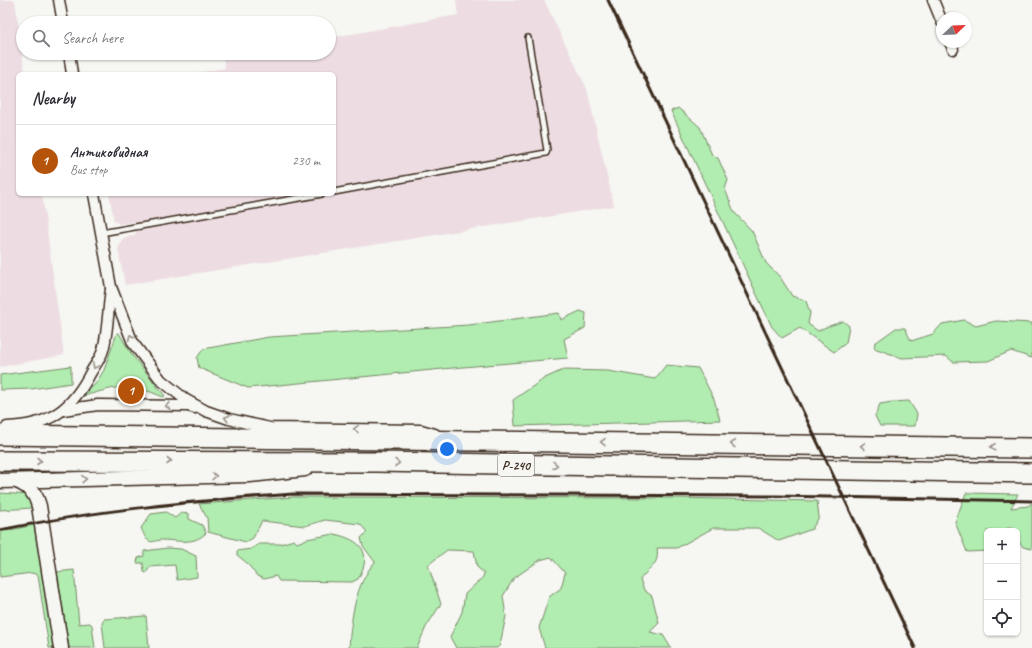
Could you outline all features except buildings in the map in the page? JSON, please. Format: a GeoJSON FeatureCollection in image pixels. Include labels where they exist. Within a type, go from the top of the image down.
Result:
{"type":"FeatureCollection","features":[{"type":"Feature","properties":{"kind":"highway","name":"Р-240"},"geometry":{"type":"LineString","coordinates":[[0,436],[464,440],[1032,448]]}},
{"type":"Feature","properties":{"kind":"highway","name":"Р-240"},"geometry":{"type":"LineString","coordinates":[[0,460],[376,462],[1032,473]]}},
{"type":"Feature","properties":{"kind":"street"},"geometry":{"type":"LineString","coordinates":[[59,0],[62,16]]}},
{"type":"Feature","properties":{"kind":"street"},"geometry":{"type":"LineString","coordinates":[[933,0],[938,12]]}},
{"type":"Feature","properties":{"kind":"street"},"geometry":{"type":"LineString","coordinates":[[70,60],[72,72]]}},
{"type":"Feature","properties":{"kind":"street"},"geometry":{"type":"LineString","coordinates":[[94,196],[111,287],[134,343],[161,380],[186,400],[206,411]]}},
{"type":"Feature","properties":{"kind":"street"},"geometry":{"type":"LineString","coordinates":[[0,427],[35,424],[50,420],[63,410],[83,388],[103,350],[111,287]]}},
{"type":"Feature","properties":{"kind":"street"},"geometry":{"type":"LineString","coordinates":[[63,410],[98,405],[188,406],[229,419],[270,428],[421,430],[464,440]]}},
{"type":"Feature","properties":{"kind":"street"},"geometry":{"type":"LineString","coordinates":[[0,481],[250,475],[376,462]]}},
{"type":"Feature","properties":{"kind":"street"},"geometry":{"type":"LineString","coordinates":[[39,506],[42,494],[48,486],[61,480]]}},
{"type":"Feature","properties":{"kind":"street"},"geometry":{"type":"LineString","coordinates":[[17,481],[29,486],[36,495],[39,506],[61,648]]}},
{"type":"Feature","properties":{"kind":"lane"},"geometry":{"type":"LineString","coordinates":[[336,192],[546,153],[547,150],[528,38]]}},
{"type":"Feature","properties":{"kind":"lane"},"geometry":{"type":"LineString","coordinates":[[101,233],[302,196]]}},
{"type":"Feature","properties":{"kind":"shaded area"},"geometry":{"type":"Polygon","coordinates":[[[0,0],[15,0],[17,16],[16,60],[23,60],[25,72],[16,72],[16,196],[42,196],[64,355],[0,367],[0,0]]]}},
{"type":"Feature","properties":{"kind":"shaded area"},"geometry":{"type":"Polygon","coordinates":[[[456,0],[544,0],[587,89],[614,206],[125,285],[118,249],[122,239],[136,234],[134,222],[120,224],[114,221],[109,196],[336,196],[336,72],[204,72],[225,68],[223,60],[336,60],[336,37],[458,15],[456,0]]]}},
{"type":"Feature","properties":{"kind":"green space"},"geometry":{"type":"Polygon","coordinates":[[[678,108],[700,127],[712,155],[718,158],[728,180],[725,189],[734,212],[752,231],[766,263],[780,277],[792,296],[806,301],[810,313],[808,324],[818,331],[843,321],[849,326],[846,343],[834,352],[800,328],[782,338],[772,327],[671,111],[678,108]]]}},
{"type":"Feature","properties":{"kind":"green space"},"geometry":{"type":"Polygon","coordinates":[[[580,311],[586,313],[585,328],[564,339],[568,358],[248,388],[199,368],[197,358],[203,349],[269,337],[469,325],[559,313],[561,320],[580,311]]]}},
{"type":"Feature","properties":{"kind":"green space"},"geometry":{"type":"Polygon","coordinates":[[[964,320],[976,326],[996,321],[1032,323],[1032,358],[1011,351],[988,361],[953,362],[946,356],[902,358],[874,348],[875,343],[896,328],[905,328],[911,341],[933,334],[942,324],[964,320]]]}},
{"type":"Feature","properties":{"kind":"green space"},"geometry":{"type":"Polygon","coordinates":[[[117,333],[119,333],[132,355],[165,396],[163,397],[132,387],[124,387],[84,396],[96,383],[104,370],[117,333]]]}},
{"type":"Feature","properties":{"kind":"green space"},"geometry":{"type":"Polygon","coordinates":[[[666,365],[698,368],[714,399],[720,420],[515,426],[513,400],[545,378],[563,370],[608,371],[655,379],[666,365]]]}},
{"type":"Feature","properties":{"kind":"green space"},"geometry":{"type":"Polygon","coordinates":[[[71,366],[71,383],[31,389],[0,390],[0,375],[71,366]]]}},
{"type":"Feature","properties":{"kind":"green space"},"geometry":{"type":"Polygon","coordinates":[[[909,401],[917,414],[915,426],[880,426],[875,416],[880,404],[909,401]]]}},
{"type":"Feature","properties":{"kind":"green space"},"geometry":{"type":"Polygon","coordinates":[[[0,493],[30,495],[32,508],[0,510],[0,493]]]}},
{"type":"Feature","properties":{"kind":"green space"},"geometry":{"type":"Polygon","coordinates":[[[966,493],[1018,494],[1011,508],[1028,506],[1032,503],[1032,549],[1023,547],[1020,542],[1020,528],[1010,528],[1009,526],[1008,528],[984,528],[984,551],[967,552],[955,522],[966,493]]]}},
{"type":"Feature","properties":{"kind":"green space"},"geometry":{"type":"Polygon","coordinates":[[[293,497],[674,498],[817,501],[819,517],[812,529],[779,541],[758,528],[713,528],[677,548],[657,548],[657,559],[655,563],[640,580],[644,590],[652,596],[659,623],[650,632],[663,635],[671,648],[545,648],[539,628],[549,597],[561,588],[565,573],[551,557],[540,560],[514,578],[503,596],[506,616],[500,645],[497,648],[456,648],[450,637],[462,612],[465,594],[483,577],[484,573],[477,567],[474,551],[447,550],[428,565],[441,604],[426,627],[417,648],[349,648],[355,602],[368,571],[375,562],[363,546],[361,538],[367,532],[360,524],[325,520],[305,526],[262,521],[253,538],[246,542],[208,532],[207,518],[199,504],[293,497]]]}},
{"type":"Feature","properties":{"kind":"green space"},"geometry":{"type":"Polygon","coordinates":[[[166,512],[175,518],[181,513],[189,514],[189,519],[202,525],[206,533],[196,540],[190,541],[149,541],[145,537],[141,528],[151,514],[166,512]]]}},
{"type":"Feature","properties":{"kind":"green space"},"geometry":{"type":"Polygon","coordinates":[[[34,525],[54,648],[49,648],[38,575],[32,573],[0,577],[0,532],[34,525]]]}},
{"type":"Feature","properties":{"kind":"green space"},"geometry":{"type":"Polygon","coordinates":[[[334,534],[352,540],[362,549],[365,562],[358,579],[352,582],[279,581],[276,576],[264,579],[257,576],[247,563],[237,555],[237,551],[251,549],[259,544],[280,544],[294,540],[297,543],[307,539],[334,534]]]}},
{"type":"Feature","properties":{"kind":"green space"},"geometry":{"type":"Polygon","coordinates":[[[168,548],[181,549],[196,556],[197,577],[177,580],[175,565],[150,567],[146,573],[144,572],[143,563],[137,563],[138,558],[144,556],[144,551],[168,548]]]}},
{"type":"Feature","properties":{"kind":"green space"},"geometry":{"type":"Polygon","coordinates":[[[74,570],[79,624],[90,623],[92,625],[95,648],[69,648],[57,572],[74,570]]]}},
{"type":"Feature","properties":{"kind":"green space"},"geometry":{"type":"Polygon","coordinates":[[[146,616],[149,648],[105,648],[102,623],[104,619],[146,616]]]}},
{"type":"Feature","properties":{"kind":"railway"},"geometry":{"type":"LineString","coordinates":[[608,0],[915,648]]}},
{"type":"Feature","properties":{"kind":"railway"},"geometry":{"type":"LineString","coordinates":[[0,530],[72,517],[146,507],[293,494],[776,496],[1032,501]]}},
{"type":"Feature","properties":{"kind":"place","name":"Антиковидная"},"geometry":{"type":"Point","coordinates":[131,391]}}]}
